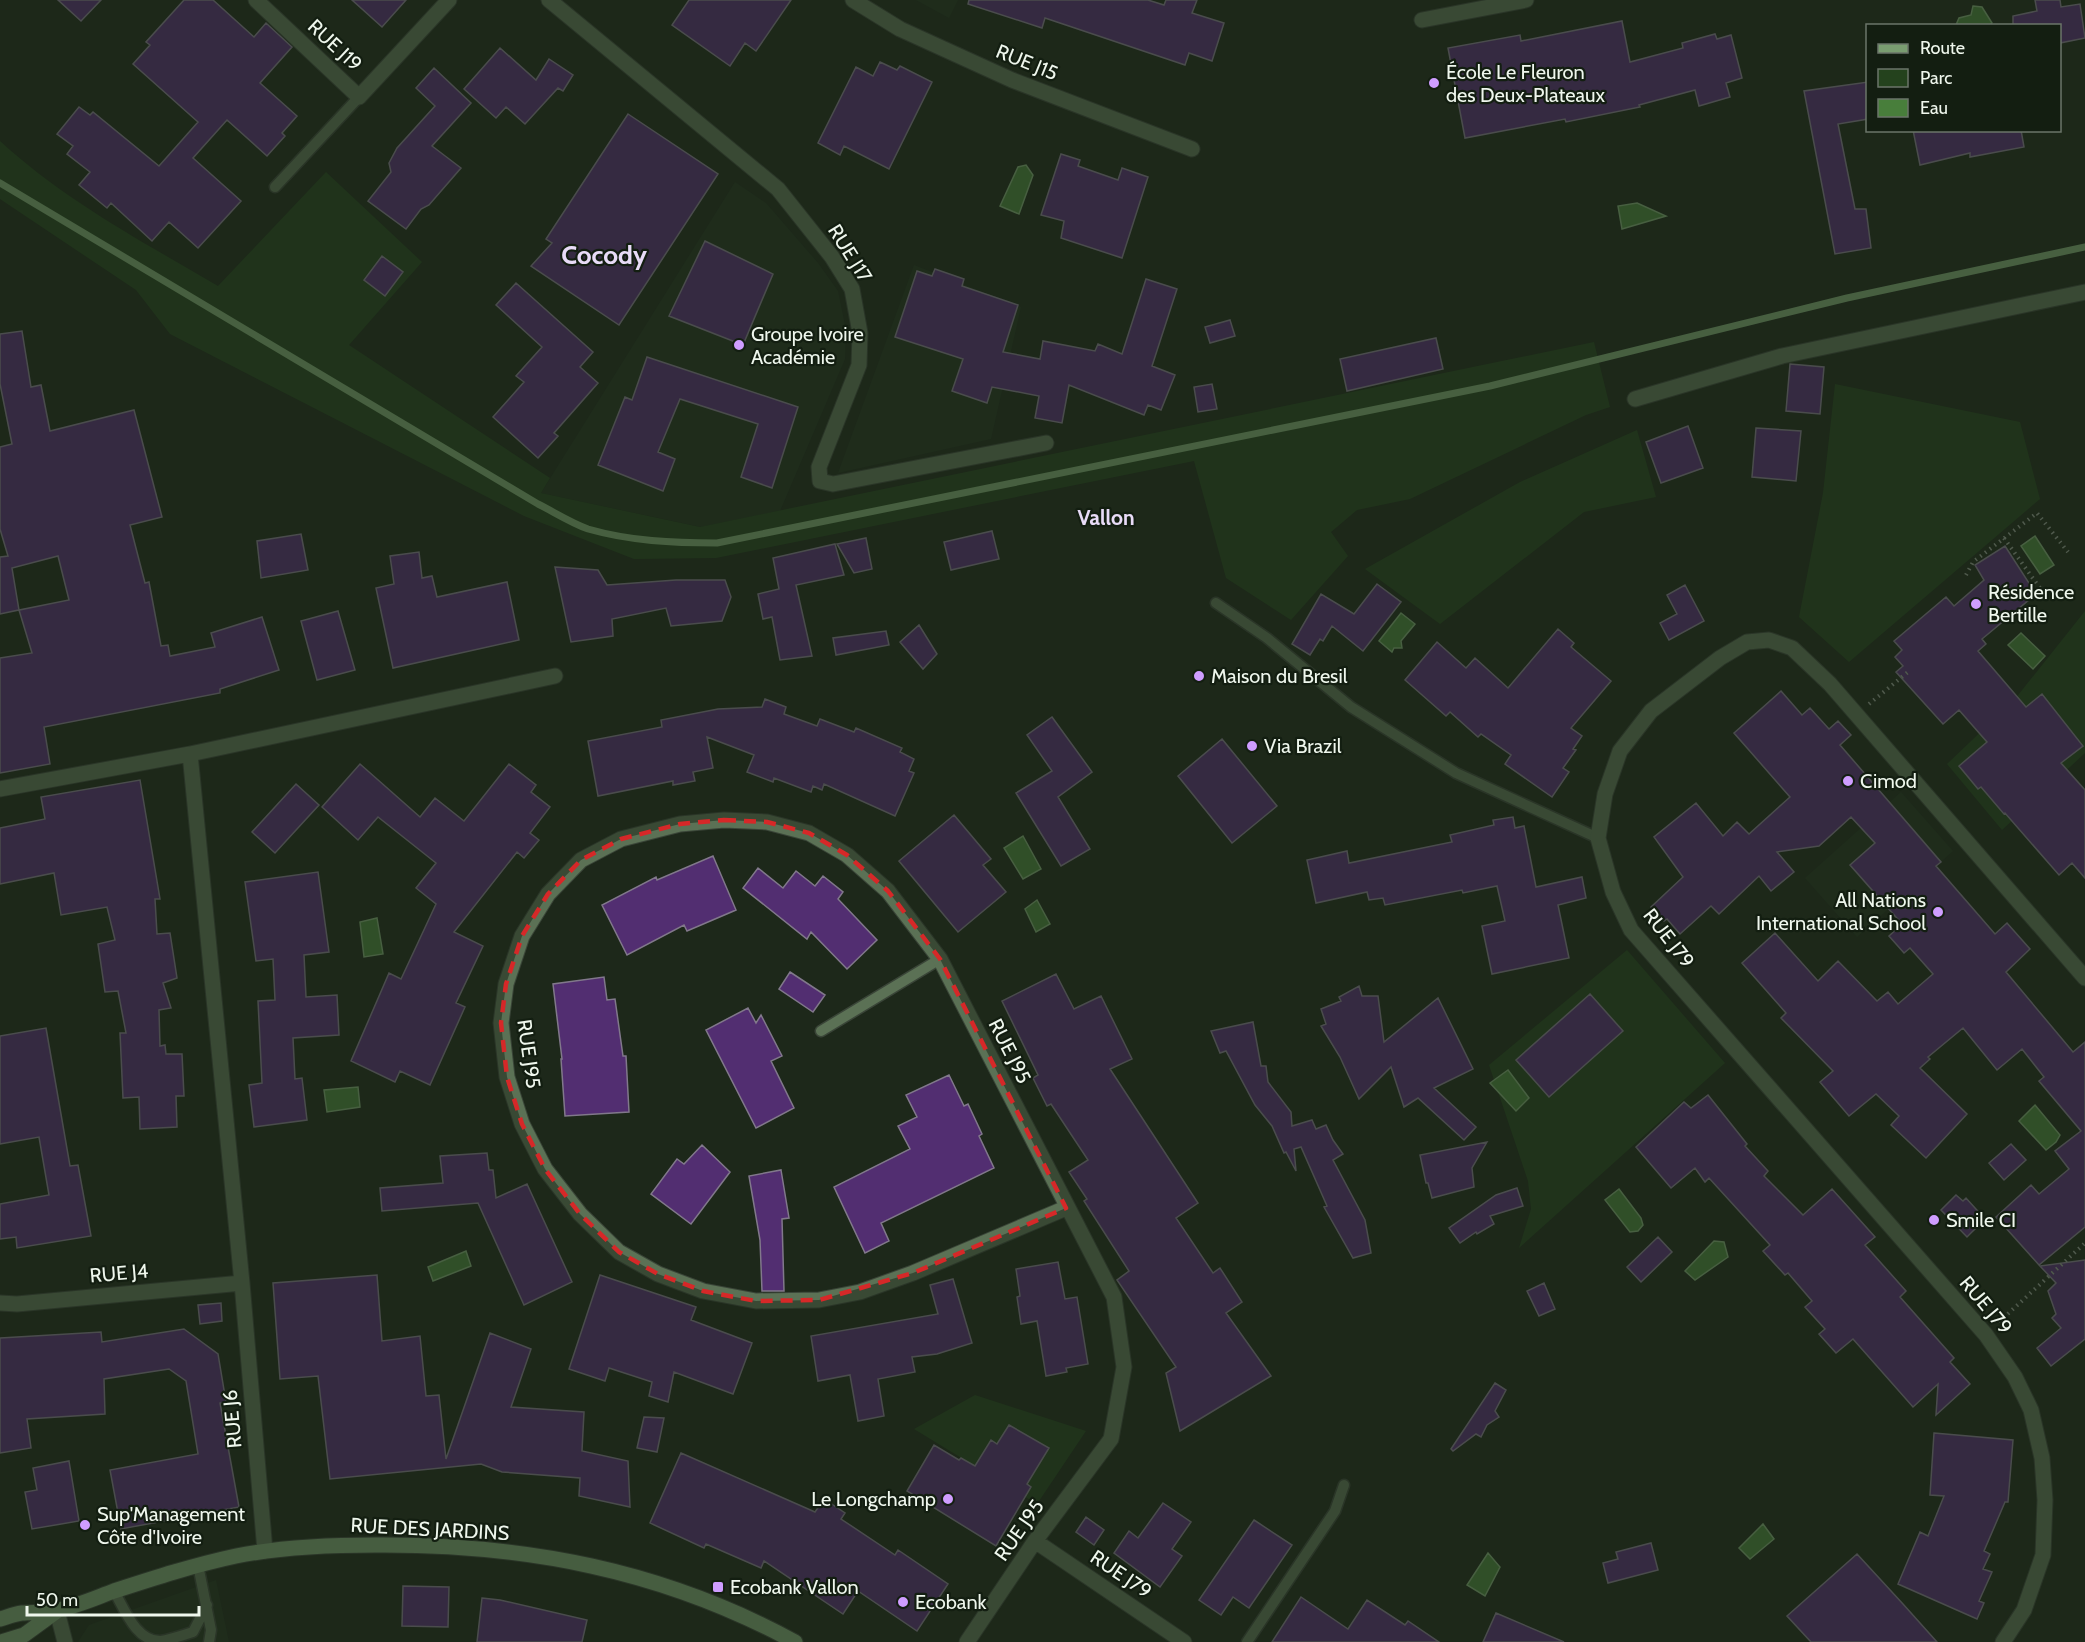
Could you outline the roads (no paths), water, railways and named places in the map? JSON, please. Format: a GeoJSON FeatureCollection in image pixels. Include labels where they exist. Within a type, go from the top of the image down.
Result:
{"type":"FeatureCollection","features":[{"type":"Feature","properties":{"kind":"main road","name":"RUE DES JARDINS"},"geometry":{"type":"LineString","coordinates":[[0,1619],[19,1613],[57,1611],[198,1565],[265,1551],[345,1545],[411,1545],[556,1559],[630,1574],[701,1598],[759,1622],[795,1642]]}},
{"type":"Feature","properties":{"kind":"main road","name":"RUE DES JARDINS"},"geometry":{"type":"LineString","coordinates":[[1,1642],[24,1635],[57,1611]]}},
{"type":"Feature","properties":{"kind":"street","name":"RUE J19"},"geometry":{"type":"LineString","coordinates":[[256,0],[359,97]]}},
{"type":"Feature","properties":{"kind":"street"},"geometry":{"type":"LineString","coordinates":[[359,97],[449,0]]}},
{"type":"Feature","properties":{"kind":"street","name":"RUE J17"},"geometry":{"type":"LineString","coordinates":[[549,0],[778,189],[832,257],[852,289],[860,333],[859,365],[819,467],[820,481],[833,484],[1046,443]]}},
{"type":"Feature","properties":{"kind":"street","name":"RUE J15"},"geometry":{"type":"LineString","coordinates":[[853,0],[900,29],[1011,80],[1192,148]]}},
{"type":"Feature","properties":{"kind":"street"},"geometry":{"type":"LineString","coordinates":[[1422,20],[1526,0]]}},
{"type":"Feature","properties":{"kind":"street"},"geometry":{"type":"LineString","coordinates":[[1635,399],[1782,356],[2085,291]]}},
{"type":"Feature","properties":{"kind":"street","name":"RUE J79"},"geometry":{"type":"LineString","coordinates":[[2003,1642],[2024,1610],[2043,1555],[2045,1500],[2043,1458],[2031,1410],[2015,1377],[1986,1335],[1631,930],[1613,892],[1598,838],[1605,794],[1620,751],[1651,711],[1720,657],[1747,642],[1769,640],[1792,648],[1830,684],[2085,978]]}},
{"type":"Feature","properties":{"kind":"street"},"geometry":{"type":"LineString","coordinates":[[0,789],[190,754],[555,676]]}},
{"type":"Feature","properties":{"kind":"street","name":"RUE J6"},"geometry":{"type":"LineString","coordinates":[[190,754],[242,1283],[265,1551]]}},
{"type":"Feature","properties":{"kind":"street","name":"RUE J95"},"geometry":{"type":"LineString","coordinates":[[967,1642],[1035,1541],[1111,1439],[1124,1367],[1114,1297],[1066,1208],[940,959],[888,891],[847,855],[809,833],[767,822],[724,820],[680,824],[621,839],[581,860],[548,894],[522,936],[506,984],[501,1023],[507,1077],[522,1124],[546,1169],[580,1214],[619,1252],[658,1274],[703,1291],[756,1301],[819,1300],[861,1292],[913,1273],[1066,1208]]}},
{"type":"Feature","properties":{"kind":"street","name":"RUE J4"},"geometry":{"type":"LineString","coordinates":[[0,1303],[17,1304],[242,1283]]}},
{"type":"Feature","properties":{"kind":"street","name":"RUE J79"},"geometry":{"type":"LineString","coordinates":[[1035,1541],[1184,1642]]}},
{"type":"Feature","properties":{"kind":"street"},"geometry":{"type":"LineString","coordinates":[[57,1611],[65,1642]]}},
{"type":"Feature","properties":{"kind":"lane"},"geometry":{"type":"LineString","coordinates":[[275,188],[359,97]]}},
{"type":"Feature","properties":{"kind":"lane"},"geometry":{"type":"LineString","coordinates":[[1216,603],[1267,638],[1352,707],[1456,773],[1598,838]]}},
{"type":"Feature","properties":{"kind":"lane"},"geometry":{"type":"LineString","coordinates":[[820,1031],[940,959]]}},
{"type":"Feature","properties":{"kind":"lane"},"geometry":{"type":"LineString","coordinates":[[1247,1642],[1335,1511],[1344,1485]]}},
{"type":"Feature","properties":{"kind":"lane"},"geometry":{"type":"LineString","coordinates":[[198,1565],[211,1630],[210,1642]]}},
{"type":"Feature","properties":{"kind":"lane"},"geometry":{"type":"LineString","coordinates":[[114,1591],[137,1630],[141,1642]]}},
{"type":"Feature","properties":{"kind":"lane"},"geometry":{"type":"LineString","coordinates":[[137,1630],[152,1640],[160,1641],[193,1632],[207,1605]]}},
{"type":"Feature","properties":{"kind":"water"},"geometry":{"type":"Polygon","coordinates":[[[1973,6],[1982,7],[1992,23],[1956,24],[1959,18],[1971,15],[1973,6]]]}},
{"type":"Feature","properties":{"kind":"water"},"geometry":{"type":"Polygon","coordinates":[[[1026,165],[1033,175],[1019,214],[1000,206],[1018,167],[1026,165]]]}},
{"type":"Feature","properties":{"kind":"water"},"geometry":{"type":"Polygon","coordinates":[[[1637,203],[1666,216],[1622,229],[1618,206],[1637,203]]]}},
{"type":"Feature","properties":{"kind":"water"},"geometry":{"type":"Polygon","coordinates":[[[2035,536],[2054,565],[2040,574],[2021,546],[2035,536]]]}},
{"type":"Feature","properties":{"kind":"water"},"geometry":{"type":"Polygon","coordinates":[[[1401,613],[1415,624],[1401,641],[1402,648],[1394,648],[1392,652],[1379,641],[1401,613]]]}},
{"type":"Feature","properties":{"kind":"water"},"geometry":{"type":"Polygon","coordinates":[[[2021,633],[2045,656],[2033,669],[2008,645],[2021,633]]]}},
{"type":"Feature","properties":{"kind":"water"},"geometry":{"type":"Polygon","coordinates":[[[1023,836],[1041,869],[1023,879],[1004,848],[1023,836]]]}},
{"type":"Feature","properties":{"kind":"water"},"geometry":{"type":"Polygon","coordinates":[[[1037,900],[1050,924],[1036,932],[1025,909],[1037,900]]]}},
{"type":"Feature","properties":{"kind":"water"},"geometry":{"type":"Polygon","coordinates":[[[377,918],[383,954],[364,957],[360,922],[377,918]]]}},
{"type":"Feature","properties":{"kind":"water"},"geometry":{"type":"Polygon","coordinates":[[[1508,1070],[1529,1098],[1516,1111],[1490,1083],[1508,1070]]]}},
{"type":"Feature","properties":{"kind":"water"},"geometry":{"type":"Polygon","coordinates":[[[358,1087],[360,1107],[327,1112],[324,1090],[358,1087]]]}},
{"type":"Feature","properties":{"kind":"water"},"geometry":{"type":"Polygon","coordinates":[[[2035,1105],[2060,1135],[2056,1142],[2046,1150],[2019,1121],[2035,1105]]]}},
{"type":"Feature","properties":{"kind":"water"},"geometry":{"type":"Polygon","coordinates":[[[1619,1189],[1641,1218],[1643,1225],[1638,1231],[1630,1232],[1605,1200],[1619,1189]]]}},
{"type":"Feature","properties":{"kind":"water"},"geometry":{"type":"Polygon","coordinates":[[[1714,1241],[1724,1242],[1728,1257],[1695,1280],[1685,1271],[1714,1241]]]}},
{"type":"Feature","properties":{"kind":"water"},"geometry":{"type":"Polygon","coordinates":[[[466,1251],[471,1266],[433,1281],[428,1267],[466,1251]]]}},
{"type":"Feature","properties":{"kind":"water"},"geometry":{"type":"Polygon","coordinates":[[[1763,1524],[1774,1539],[1750,1559],[1739,1548],[1763,1524]]]}},
{"type":"Feature","properties":{"kind":"water"},"geometry":{"type":"Polygon","coordinates":[[[1488,1553],[1500,1567],[1485,1596],[1467,1585],[1488,1553]]]}},
{"type":"Feature","properties":{"kind":"waterway"},"geometry":{"type":"LineString","coordinates":[[0,183],[569,521],[588,529],[620,536],[684,542],[717,543],[1490,386],[1847,298],[2085,247]]}},
{"type":"Feature","properties":{"kind":"place","name":"École Le Fleuron des Deux-Plateaux"},"geometry":{"type":"Point","coordinates":[1434,83]}},
{"type":"Feature","properties":{"kind":"place","name":"Groupe Ivoire Académie"},"geometry":{"type":"Point","coordinates":[739,345]}},
{"type":"Feature","properties":{"kind":"place","name":"Résidence Bertille"},"geometry":{"type":"Point","coordinates":[1976,604]}},
{"type":"Feature","properties":{"kind":"place","name":"Maison du Bresil"},"geometry":{"type":"Point","coordinates":[1199,676]}},
{"type":"Feature","properties":{"kind":"place","name":"Via Brazil"},"geometry":{"type":"Point","coordinates":[1252,746]}},
{"type":"Feature","properties":{"kind":"place","name":"Cimod"},"geometry":{"type":"Point","coordinates":[1848,781]}},
{"type":"Feature","properties":{"kind":"place","name":"All Nations International School"},"geometry":{"type":"Point","coordinates":[1938,912]}},
{"type":"Feature","properties":{"kind":"place","name":"Smile CI"},"geometry":{"type":"Point","coordinates":[1934,1220]}},
{"type":"Feature","properties":{"kind":"place","name":"Le Longchamp"},"geometry":{"type":"Point","coordinates":[948,1499]}},
{"type":"Feature","properties":{"kind":"place","name":"Sup'Management Côte d'Ivoire"},"geometry":{"type":"Point","coordinates":[85,1525]}},
{"type":"Feature","properties":{"kind":"place","name":"Ecobank Vallon"},"geometry":{"type":"Point","coordinates":[718,1587]}},
{"type":"Feature","properties":{"kind":"place","name":"Ecobank"},"geometry":{"type":"Point","coordinates":[903,1602]}},
{"type":"Feature","properties":{"kind":"district","name":"Cocody"},"geometry":{"type":"Point","coordinates":[604,255]}},
{"type":"Feature","properties":{"kind":"district","name":"Vallon"},"geometry":{"type":"Point","coordinates":[1106,517]}}]}
